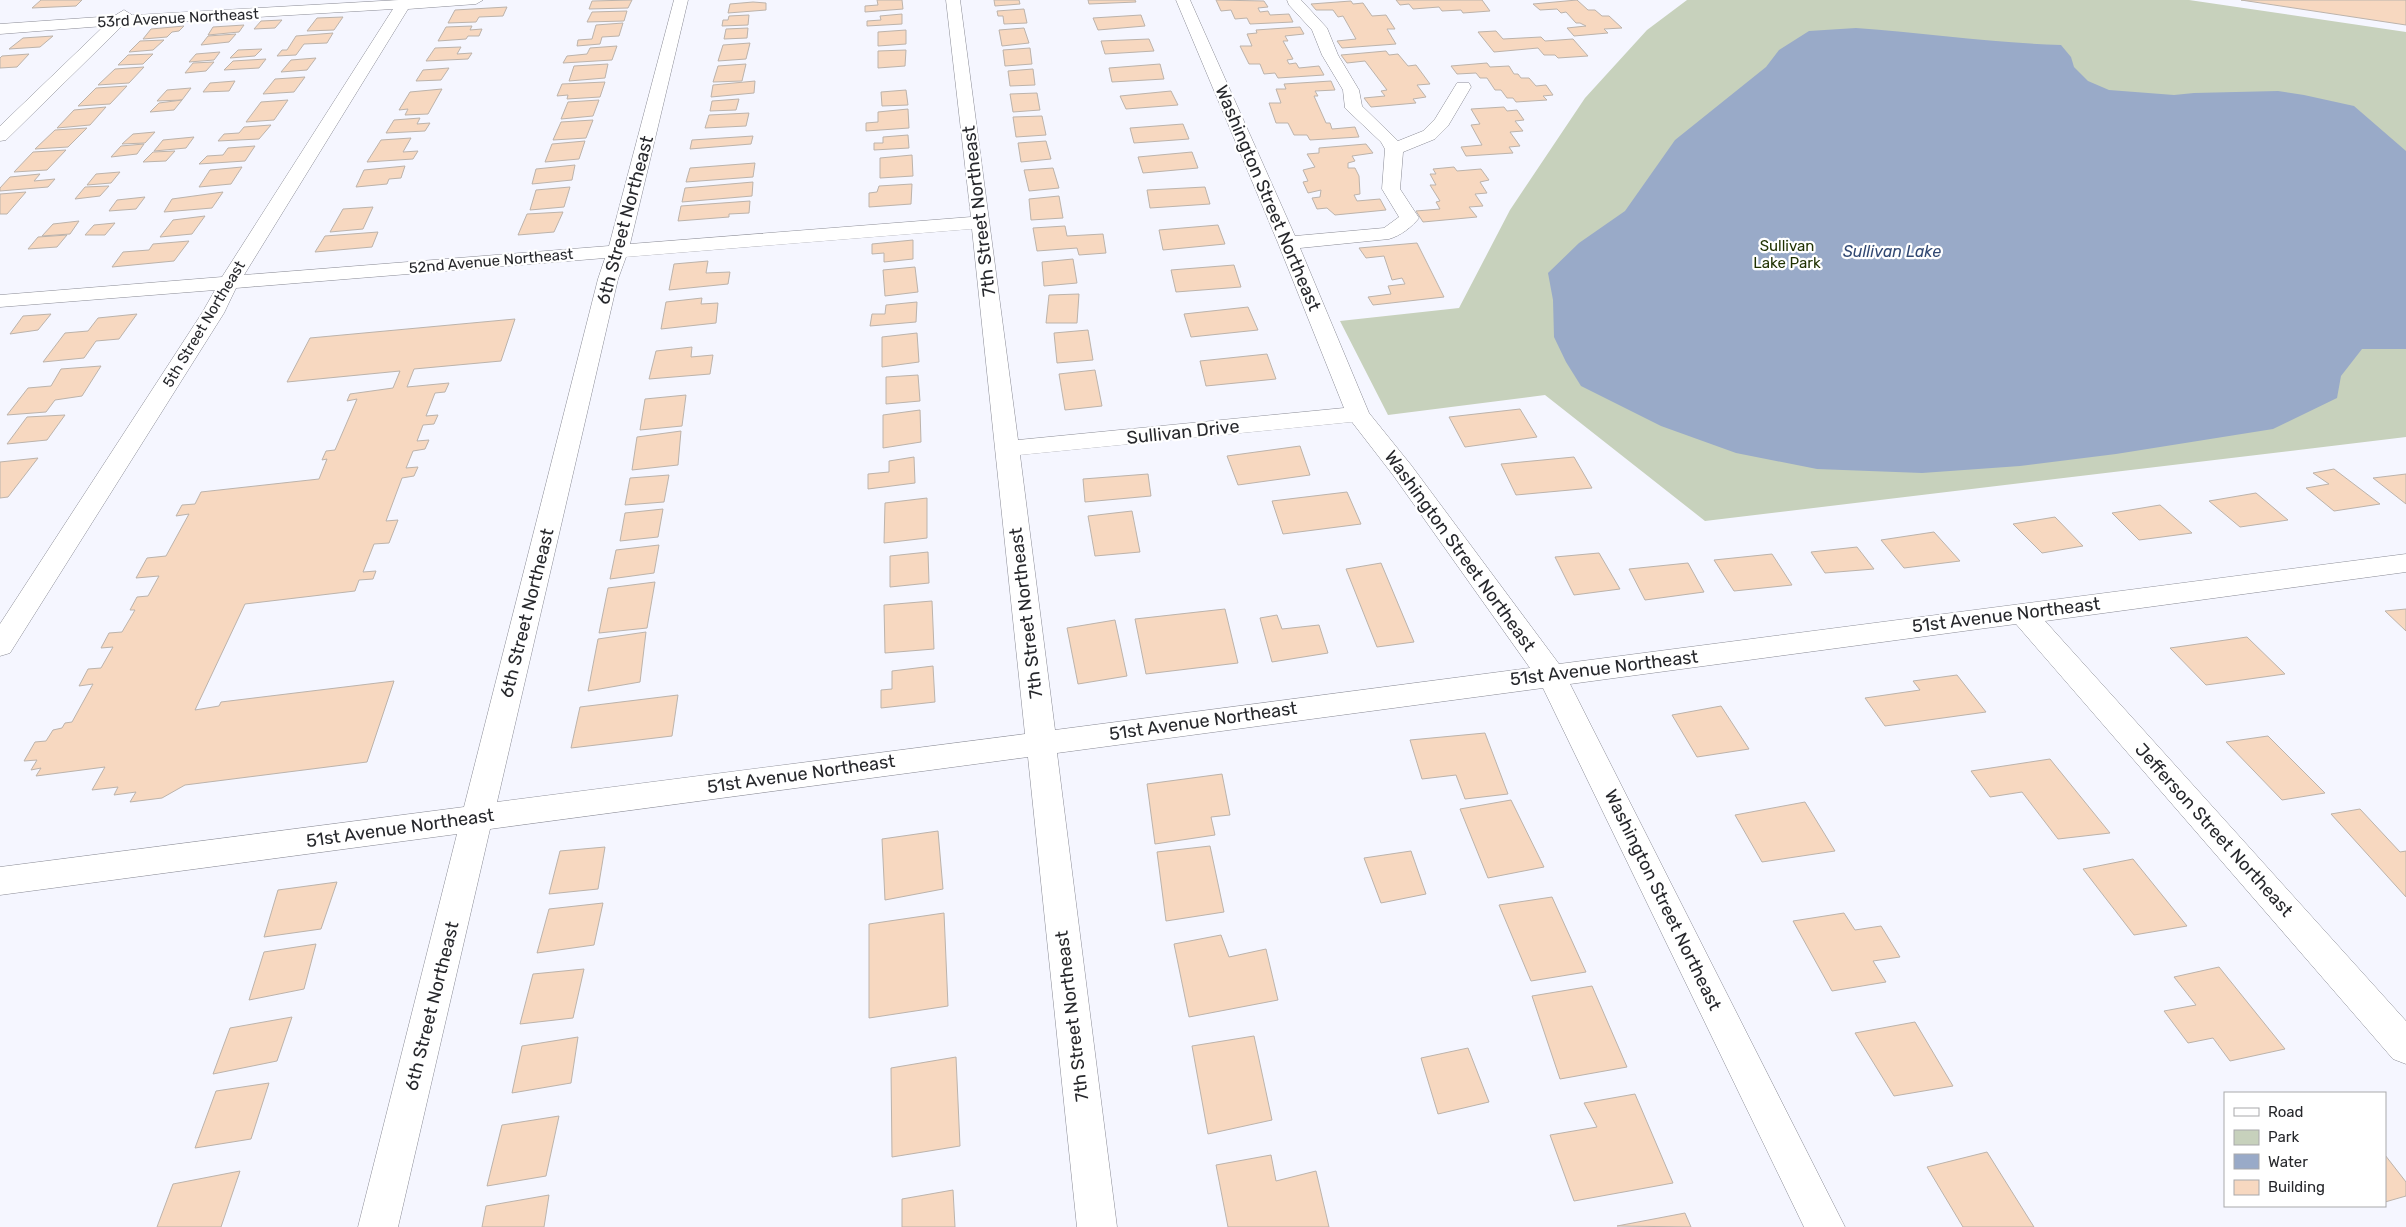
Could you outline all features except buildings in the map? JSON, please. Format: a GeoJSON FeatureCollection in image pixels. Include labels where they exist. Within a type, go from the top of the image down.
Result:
{"type":"FeatureCollection","features":[{"type":"Feature","properties":{"kind":"street","name":"53rd Avenue Northeast"},"geometry":{"type":"LineString","coordinates":[[0,29],[404,2],[476,0]]}},
{"type":"Feature","properties":{"kind":"street","name":"6th Street Northeast"},"geometry":{"type":"LineString","coordinates":[[378,1227],[587,364],[608,279],[618,251],[681,0]]}},
{"type":"Feature","properties":{"kind":"street","name":"7th Street Northeast"},"geometry":{"type":"LineString","coordinates":[[953,0],[981,222],[1097,1227]]}},
{"type":"Feature","properties":{"kind":"street","name":"Washington Street Northeast"},"geometry":{"type":"LineString","coordinates":[[1183,0],[1288,243],[1358,414],[1402,470],[1551,674],[1825,1227]]}},
{"type":"Feature","properties":{"kind":"street"},"geometry":{"type":"LineString","coordinates":[[1288,243],[1389,233],[1409,218],[1391,189],[1394,149],[1388,139],[1354,108],[1351,90],[1330,55],[1319,28],[1294,0]]}},
{"type":"Feature","properties":{"kind":"street","name":"5th Street Northeast"},"geometry":{"type":"LineString","coordinates":[[0,646],[208,321],[229,282],[404,2]]}},
{"type":"Feature","properties":{"kind":"street"},"geometry":{"type":"LineString","coordinates":[[0,136],[132,6]]}},
{"type":"Feature","properties":{"kind":"street"},"geometry":{"type":"LineString","coordinates":[[1394,149],[1429,135],[1442,122],[1463,86]]}},
{"type":"Feature","properties":{"kind":"street","name":"52nd Avenue Northeast"},"geometry":{"type":"LineString","coordinates":[[0,301],[981,222]]}},
{"type":"Feature","properties":{"kind":"street","name":"Sullivan Drive"},"geometry":{"type":"LineString","coordinates":[[1007,449],[1358,414]]}},
{"type":"Feature","properties":{"kind":"street","name":"51st Avenue Northeast"},"geometry":{"type":"LineString","coordinates":[[0,881],[1551,674],[2406,563]]}},
{"type":"Feature","properties":{"kind":"street","name":"Jefferson Street Northeast"},"geometry":{"type":"LineString","coordinates":[[2022,613],[2406,1047]]}},
{"type":"Feature","properties":{"kind":"green space","name":"Sullivan Lake"},"geometry":{"type":"Polygon","coordinates":[[[1687,0],[2189,0],[2406,32],[2406,437],[1705,521],[1545,395],[1388,415],[1340,321],[1459,308],[1510,210],[1585,98],[1647,30],[1687,0]]]}},
{"type":"Feature","properties":{"kind":"water","name":"Sullivan Lake"},"geometry":{"type":"Polygon","coordinates":[[[1856,28],[2061,45],[2071,57],[2074,67],[2088,81],[2109,90],[2174,95],[2278,91],[2354,106],[2406,151],[2406,349],[2362,349],[2341,376],[2337,398],[2273,429],[2116,454],[2020,466],[1922,473],[1817,469],[1736,453],[1661,426],[1581,386],[1566,362],[1554,337],[1553,300],[1548,273],[1579,243],[1625,211],[1675,140],[1766,67],[1779,50],[1809,31],[1856,28]]]}},
{"type":"Feature","properties":{"kind":"park label","name":"Sullivan Lake Park"},"geometry":{"type":"Point","coordinates":[1787,254]}}]}
